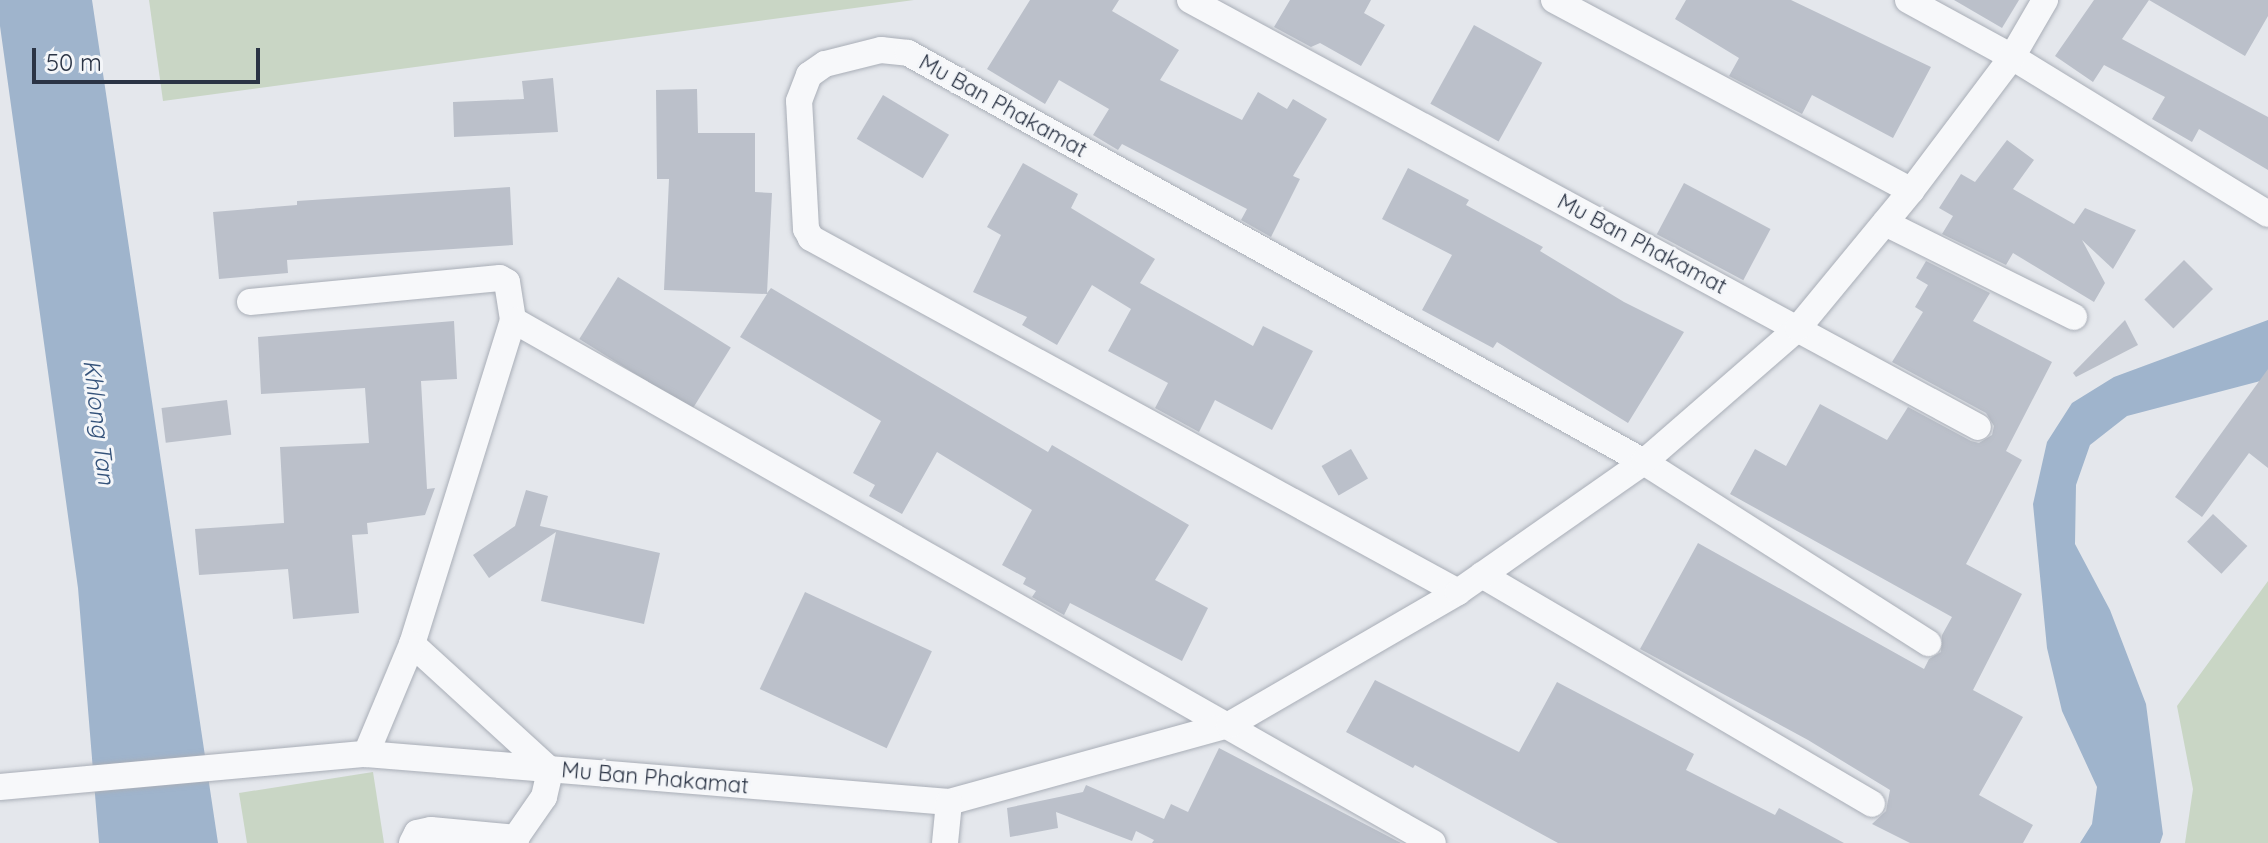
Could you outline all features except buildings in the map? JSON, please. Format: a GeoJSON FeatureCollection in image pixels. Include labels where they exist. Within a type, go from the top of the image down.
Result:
{"type":"FeatureCollection","features":[{"type":"Feature","properties":{"kind":"street","name":"Mu Ban Phakamat"},"geometry":{"type":"LineString","coordinates":[[1190,0],[1798,328]]}},
{"type":"Feature","properties":{"kind":"street"},"geometry":{"type":"LineString","coordinates":[[1554,0],[1911,191]]}},
{"type":"Feature","properties":{"kind":"street"},"geometry":{"type":"LineString","coordinates":[[1908,0],[2012,57],[2268,214]]}},
{"type":"Feature","properties":{"kind":"street","name":"Mu Ban Phakamat"},"geometry":{"type":"LineString","coordinates":[[412,644],[550,770],[949,802],[1229,725],[1458,592],[1644,462],[1798,328],[1911,191],[2012,57],[2045,0]]}},
{"type":"Feature","properties":{"kind":"street","name":"Mu Ban Phakamat"},"geometry":{"type":"LineString","coordinates":[[1458,592],[811,238],[806,229],[799,101],[809,75],[825,64],[881,50],[908,53],[1644,462]]}},
{"type":"Feature","properties":{"kind":"street"},"geometry":{"type":"LineString","coordinates":[[1885,223],[2074,317]]}},
{"type":"Feature","properties":{"kind":"street"},"geometry":{"type":"LineString","coordinates":[[250,302],[500,278],[507,282],[510,289],[513,320],[412,644],[366,754]]}},
{"type":"Feature","properties":{"kind":"street"},"geometry":{"type":"LineString","coordinates":[[513,320],[1433,843]]}},
{"type":"Feature","properties":{"kind":"street"},"geometry":{"type":"LineString","coordinates":[[1798,328],[1978,427]]}},
{"type":"Feature","properties":{"kind":"street"},"geometry":{"type":"LineString","coordinates":[[1644,462],[1928,643]]}},
{"type":"Feature","properties":{"kind":"street"},"geometry":{"type":"LineString","coordinates":[[1482,575],[1872,804]]}},
{"type":"Feature","properties":{"kind":"street"},"geometry":{"type":"LineString","coordinates":[[0,787],[366,754],[550,770],[544,797],[514,840],[431,830],[417,833],[412,843]]}},
{"type":"Feature","properties":{"kind":"street"},"geometry":{"type":"LineString","coordinates":[[945,843],[949,802]]}},
{"type":"Feature","properties":{"kind":"green space"},"geometry":{"type":"Polygon","coordinates":[[[149,0],[914,0],[163,101],[149,0]]]}},
{"type":"Feature","properties":{"kind":"green space"},"geometry":{"type":"Polygon","coordinates":[[[2268,581],[2268,843],[2185,843],[2193,789],[2177,706],[2268,581]]]}},
{"type":"Feature","properties":{"kind":"green space"},"geometry":{"type":"Polygon","coordinates":[[[373,772],[384,843],[247,843],[239,793],[373,772]]]}},
{"type":"Feature","properties":{"kind":"water","name":"Khlong Tan"},"geometry":{"type":"Polygon","coordinates":[[[0,0],[92,0],[218,843],[99,843],[78,588],[0,26],[0,0]]]}},
{"type":"Feature","properties":{"kind":"water"},"geometry":{"type":"Polygon","coordinates":[[[2268,320],[2268,379],[2127,416],[2090,445],[2076,485],[2075,544],[2110,610],[2146,704],[2163,834],[2160,843],[2080,843],[2092,824],[2097,787],[2062,711],[2047,648],[2033,504],[2047,442],[2072,403],[2114,377],[2268,320]]]}}]}
